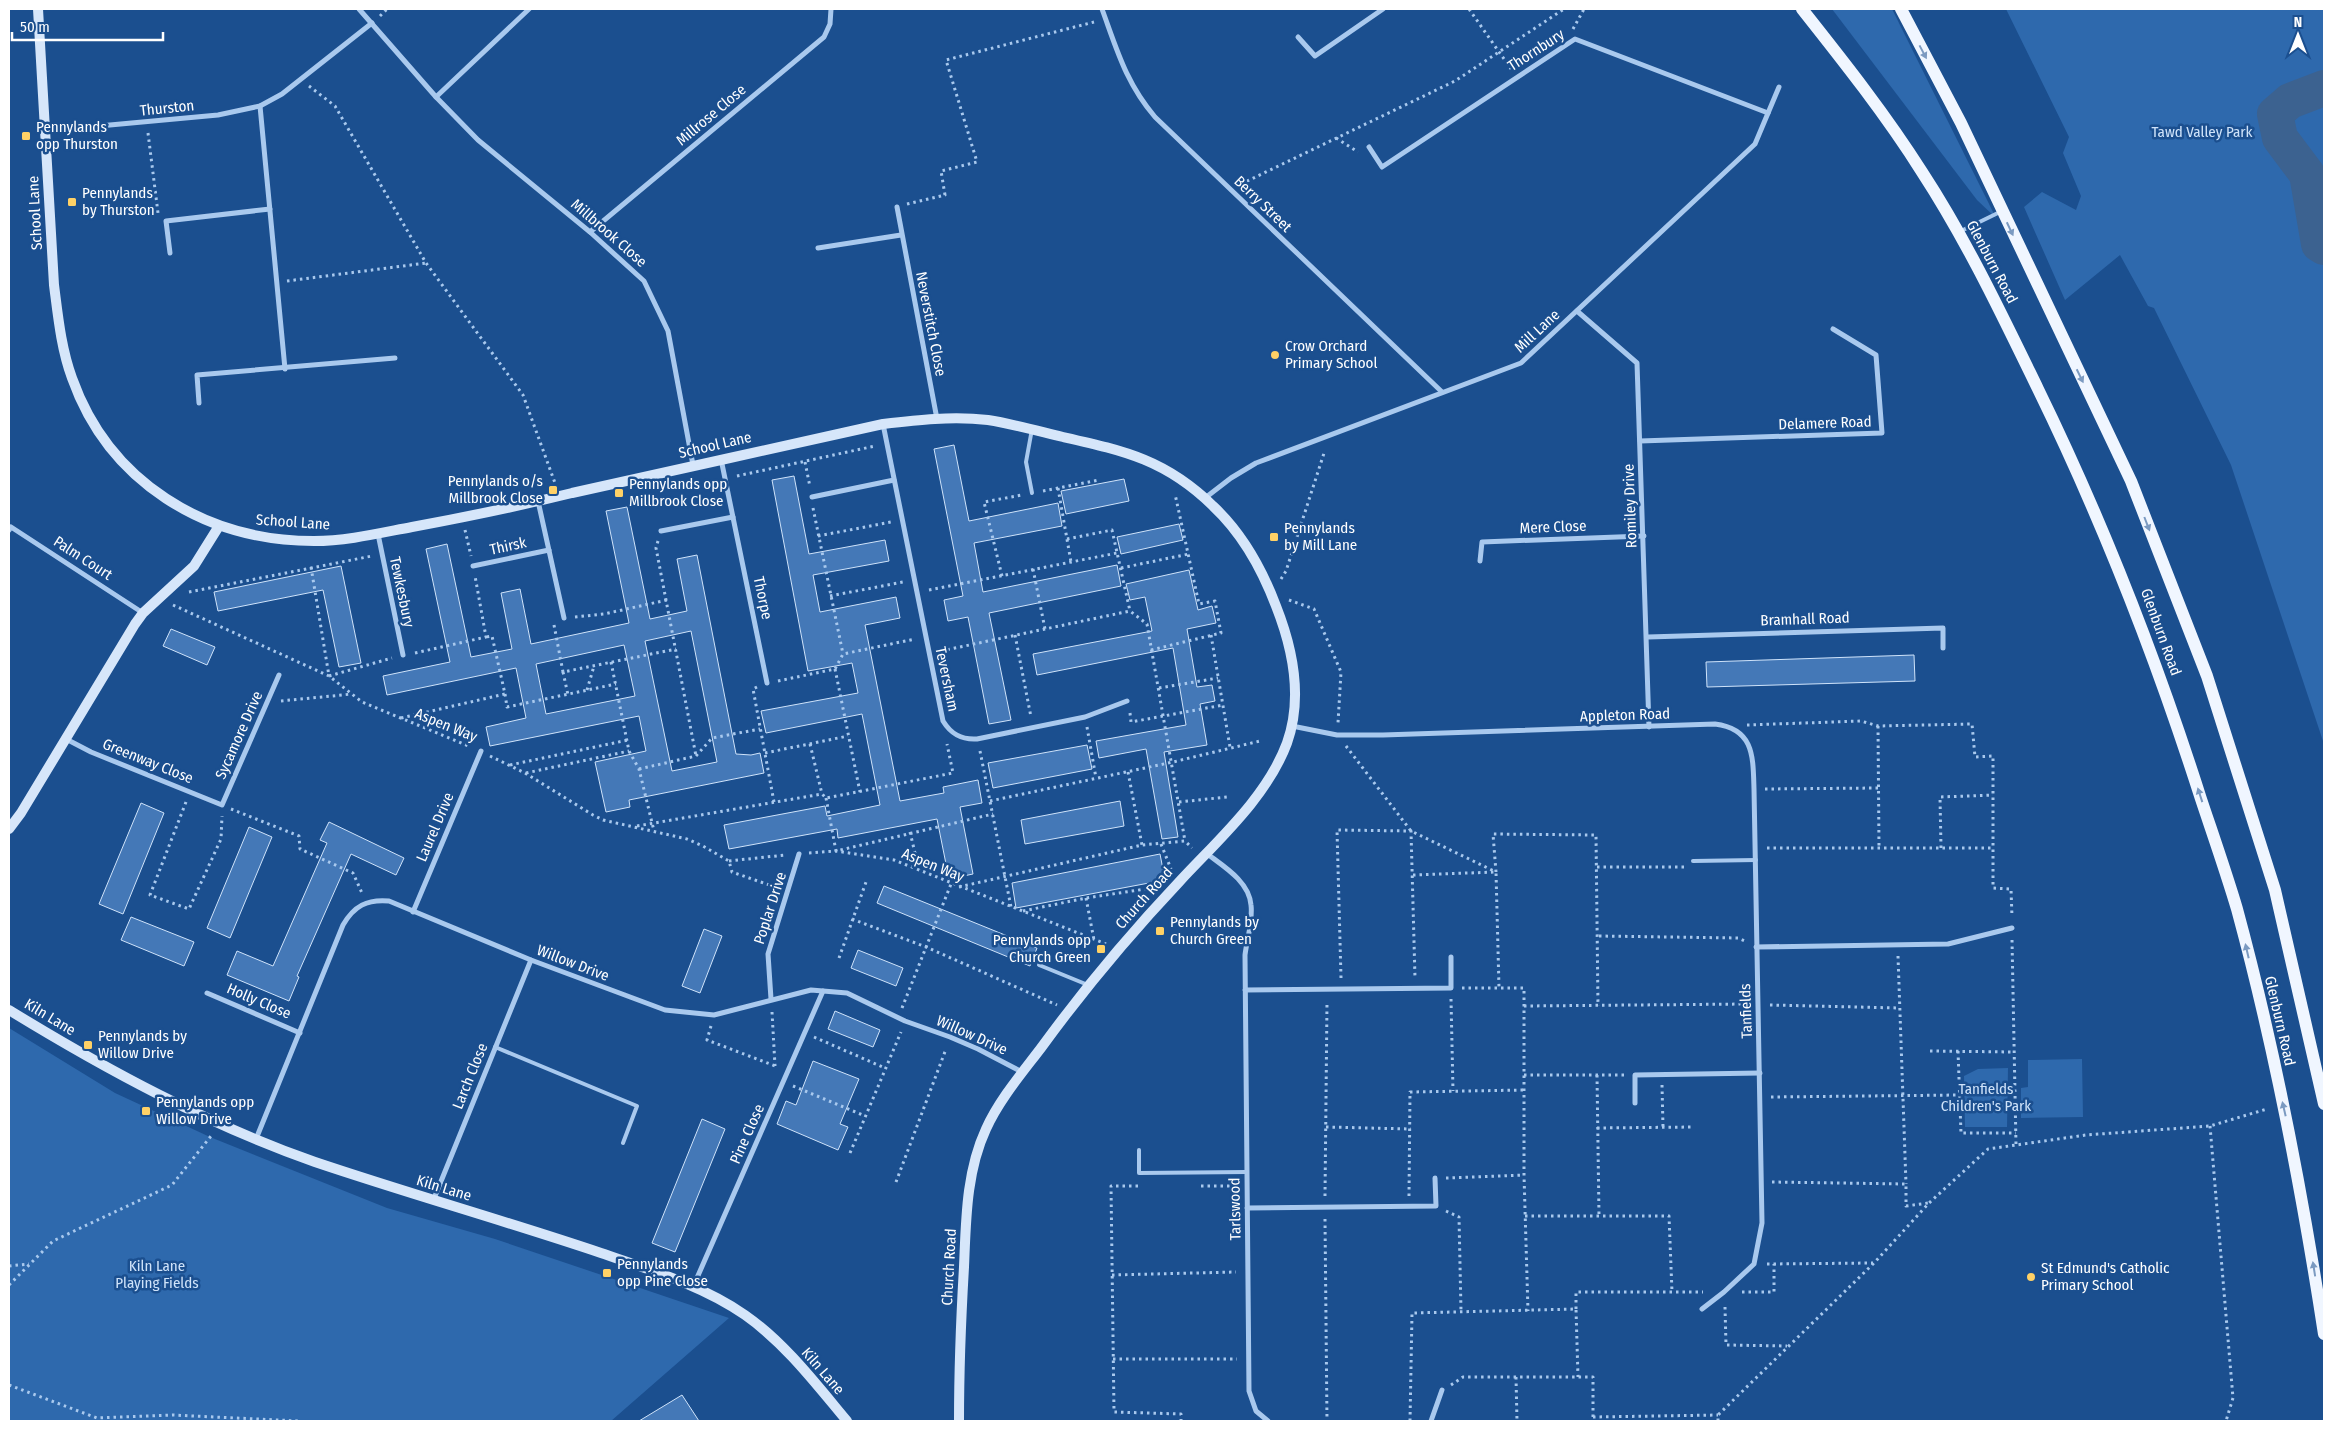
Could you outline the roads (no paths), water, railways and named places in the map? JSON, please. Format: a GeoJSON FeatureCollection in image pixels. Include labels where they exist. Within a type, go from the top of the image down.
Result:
{"type":"FeatureCollection","features":[{"type":"Feature","properties":{"kind":"main road","name":"Glenburn Road"},"geometry":{"type":"LineString","coordinates":[[1802,9],[1872,98],[1923,172],[1959,232],[2078,472],[2125,583],[2174,715],[2239,918],[2291,1135],[2324,1334]]}},
{"type":"Feature","properties":{"kind":"main road","name":"Glenburn Road"},"geometry":{"type":"LineString","coordinates":[[1901,9],[1961,123],[2131,481],[2207,676],[2274,890],[2324,1104]]}},
{"type":"Feature","properties":{"kind":"street","name":"School Lane"},"geometry":{"type":"LineString","coordinates":[[38,9],[54,285],[58,322],[71,376],[80,399],[110,449],[130,471],[155,492],[184,511],[219,526],[266,538],[342,540],[538,502],[721,459],[883,424],[936,419],[988,420],[1132,454],[1170,471],[1206,498]]}},
{"type":"Feature","properties":{"kind":"street","name":"Millbrook Close"},"geometry":{"type":"LineString","coordinates":[[360,9],[436,97],[478,140],[590,232],[644,281],[668,331],[693,466]]}},
{"type":"Feature","properties":{"kind":"street"},"geometry":{"type":"LineString","coordinates":[[436,97],[530,9]]}},
{"type":"Feature","properties":{"kind":"street","name":"Millrose Close"},"geometry":{"type":"LineString","coordinates":[[590,232],[824,37],[830,24],[831,9]]}},
{"type":"Feature","properties":{"kind":"street","name":"Berry Street"},"geometry":{"type":"LineString","coordinates":[[1102,9],[1121,64],[1140,100],[1155,117],[1442,392]]}},
{"type":"Feature","properties":{"kind":"street"},"geometry":{"type":"LineString","coordinates":[[1298,37],[1315,56],[1384,9]]}},
{"type":"Feature","properties":{"kind":"street","name":"Thurston"},"geometry":{"type":"LineString","coordinates":[[46,131],[218,116],[260,106],[300,80],[372,23]]}},
{"type":"Feature","properties":{"kind":"street","name":"Thornbury"},"geometry":{"type":"LineString","coordinates":[[1369,147],[1382,167],[1575,39],[1768,113]]}},
{"type":"Feature","properties":{"kind":"street","name":"Mill Lane"},"geometry":{"type":"LineString","coordinates":[[1206,498],[1231,478],[1256,464],[1521,363],[1755,144],[1779,87]]}},
{"type":"Feature","properties":{"kind":"street"},"geometry":{"type":"LineString","coordinates":[[260,106],[285,368]]}},
{"type":"Feature","properties":{"kind":"street","name":"Neverstitch Close"},"geometry":{"type":"LineString","coordinates":[[897,207],[936,419]]}},
{"type":"Feature","properties":{"kind":"street"},"geometry":{"type":"LineString","coordinates":[[170,253],[166,221],[270,209]]}},
{"type":"Feature","properties":{"kind":"street"},"geometry":{"type":"LineString","coordinates":[[818,248],[901,235]]}},
{"type":"Feature","properties":{"kind":"street","name":"Romiley Drive"},"geometry":{"type":"LineString","coordinates":[[1577,311],[1637,363],[1648,637],[1649,727]]}},
{"type":"Feature","properties":{"kind":"street","name":"Delamere Road"},"geometry":{"type":"LineString","coordinates":[[1640,440],[1882,434],[1876,355],[1833,329]]}},
{"type":"Feature","properties":{"kind":"street"},"geometry":{"type":"LineString","coordinates":[[199,403],[197,375],[395,358]]}},
{"type":"Feature","properties":{"kind":"street","name":"Teversham"},"geometry":{"type":"LineString","coordinates":[[883,424],[943,721],[948,729],[960,737],[977,739],[1085,717],[1127,701]]}},
{"type":"Feature","properties":{"kind":"street","name":"Thorpe"},"geometry":{"type":"LineString","coordinates":[[721,459],[767,683]]}},
{"type":"Feature","properties":{"kind":"street"},"geometry":{"type":"LineString","coordinates":[[812,498],[894,480]]}},
{"type":"Feature","properties":{"kind":"street","name":"Church Road"},"geometry":{"type":"LineString","coordinates":[[959,1421],[967,1206],[971,1175],[977,1150],[987,1126],[1022,1072],[1088,985],[1119,948],[1243,812],[1278,762],[1292,726],[1295,709],[1293,667],[1282,620],[1261,571],[1238,534],[1206,498]]}},
{"type":"Feature","properties":{"kind":"street","name":"Thirsk"},"geometry":{"type":"LineString","coordinates":[[538,502],[564,618]]}},
{"type":"Feature","properties":{"kind":"street"},"geometry":{"type":"LineString","coordinates":[[661,531],[733,517]]}},
{"type":"Feature","properties":{"kind":"street"},"geometry":{"type":"LineString","coordinates":[[9,829],[22,813],[124,639],[144,612],[194,566],[219,526]]}},
{"type":"Feature","properties":{"kind":"street","name":"Palm Court"},"geometry":{"type":"LineString","coordinates":[[9,530],[11,527],[144,612]]}},
{"type":"Feature","properties":{"kind":"street","name":"Tewkesbury"},"geometry":{"type":"LineString","coordinates":[[378,534],[403,655]]}},
{"type":"Feature","properties":{"kind":"street","name":"Mere Close"},"geometry":{"type":"LineString","coordinates":[[1480,561],[1482,542],[1644,536]]}},
{"type":"Feature","properties":{"kind":"street","name":"Thirsk"},"geometry":{"type":"LineString","coordinates":[[473,566],[549,550]]}},
{"type":"Feature","properties":{"kind":"street","name":"Bramhall Road"},"geometry":{"type":"LineString","coordinates":[[1648,637],[1943,628],[1943,648]]}},
{"type":"Feature","properties":{"kind":"street","name":"Sycamore Drive"},"geometry":{"type":"LineString","coordinates":[[222,805],[279,675]]}},
{"type":"Feature","properties":{"kind":"street","name":"Appleton Road"},"geometry":{"type":"LineString","coordinates":[[1292,726],[1337,735],[1727,725],[1736,730],[1750,747],[1753,758],[1757,860]]}},
{"type":"Feature","properties":{"kind":"street","name":"Greenway Close"},"geometry":{"type":"LineString","coordinates":[[65,738],[91,752],[222,805]]}},
{"type":"Feature","properties":{"kind":"street","name":"Laurel Drive"},"geometry":{"type":"LineString","coordinates":[[413,912],[481,751]]}},
{"type":"Feature","properties":{"kind":"street","name":"Poplar Drive"},"geometry":{"type":"LineString","coordinates":[[771,999],[768,954],[799,854]]}},
{"type":"Feature","properties":{"kind":"street","name":"Tarlswood"},"geometry":{"type":"LineString","coordinates":[[1204,855],[1240,880],[1251,904],[1245,955],[1249,1391],[1256,1411],[1268,1421]]}},
{"type":"Feature","properties":{"kind":"street"},"geometry":{"type":"LineString","coordinates":[[1757,860],[1756,947],[1948,944],[2012,928]]}},
{"type":"Feature","properties":{"kind":"street","name":"Willow Drive"},"geometry":{"type":"LineString","coordinates":[[300,1033],[343,925],[349,916],[366,902],[389,901],[531,960],[665,1010],[714,1015],[811,990],[847,993],[905,1021],[950,1037],[1022,1072]]}},
{"type":"Feature","properties":{"kind":"street","name":"Tanfields"},"geometry":{"type":"LineString","coordinates":[[1702,1309],[1724,1292],[1754,1264],[1762,1223],[1759,1004],[1756,947]]}},
{"type":"Feature","properties":{"kind":"street"},"geometry":{"type":"LineString","coordinates":[[1245,990],[1451,988],[1451,957]]}},
{"type":"Feature","properties":{"kind":"street","name":"Larch Close"},"geometry":{"type":"LineString","coordinates":[[433,1200],[531,960]]}},
{"type":"Feature","properties":{"kind":"street","name":"Pine Close"},"geometry":{"type":"LineString","coordinates":[[693,1287],[823,991]]}},
{"type":"Feature","properties":{"kind":"street","name":"Holly Close"},"geometry":{"type":"LineString","coordinates":[[207,993],[300,1033]]}},
{"type":"Feature","properties":{"kind":"street","name":"Kiln Lane"},"geometry":{"type":"LineString","coordinates":[[9,1010],[116,1073],[217,1123],[256,1139],[314,1161],[568,1242],[693,1287],[720,1300],[746,1316],[771,1336],[847,1421]]}},
{"type":"Feature","properties":{"kind":"street"},"geometry":{"type":"LineString","coordinates":[[256,1139],[300,1033]]}},
{"type":"Feature","properties":{"kind":"street"},"geometry":{"type":"LineString","coordinates":[[1635,1103],[1635,1075],[1760,1073]]}},
{"type":"Feature","properties":{"kind":"street"},"geometry":{"type":"LineString","coordinates":[[1247,1208],[1436,1206],[1435,1178]]}},
{"type":"Feature","properties":{"kind":"street"},"geometry":{"type":"LineString","coordinates":[[1432,1421],[1442,1390]]}},
{"type":"Feature","properties":{"kind":"lane"},"geometry":{"type":"LineString","coordinates":[[1959,232],[2002,211]]}},
{"type":"Feature","properties":{"kind":"lane"},"geometry":{"type":"LineString","coordinates":[[1032,430],[1026,462],[1032,493]]}},
{"type":"Feature","properties":{"kind":"lane"},"geometry":{"type":"LineString","coordinates":[[1693,861],[1757,860]]}},
{"type":"Feature","properties":{"kind":"lane"},"geometry":{"type":"LineString","coordinates":[[1039,965],[1088,985]]}},
{"type":"Feature","properties":{"kind":"lane"},"geometry":{"type":"LineString","coordinates":[[495,1047],[637,1106],[623,1143]]}},
{"type":"Feature","properties":{"kind":"lane"},"geometry":{"type":"LineString","coordinates":[[1139,1150],[1139,1173],[1247,1172]]}},
{"type":"Feature","properties":{"kind":"waterway"},"geometry":{"type":"LineString","coordinates":[[2324,88],[2290,101],[2275,114],[2280,138],[2307,174],[2319,244],[2324,247]]}},
{"type":"Feature","properties":{"kind":"place","name":"Pennylands opp Thurston"},"geometry":{"type":"Point","coordinates":[26,136]}},
{"type":"Feature","properties":{"kind":"place","name":"Pennylands by Thurston"},"geometry":{"type":"Point","coordinates":[72,202]}},
{"type":"Feature","properties":{"kind":"place","name":"Crow Orchard Primary School"},"geometry":{"type":"Point","coordinates":[1275,355]}},
{"type":"Feature","properties":{"kind":"place","name":"Pennylands o/s Millbrook Close"},"geometry":{"type":"Point","coordinates":[553,490]}},
{"type":"Feature","properties":{"kind":"place","name":"Pennylands opp Millbrook Close"},"geometry":{"type":"Point","coordinates":[619,493]}},
{"type":"Feature","properties":{"kind":"place","name":"Pennylands by Mill Lane"},"geometry":{"type":"Point","coordinates":[1274,537]}},
{"type":"Feature","properties":{"kind":"place","name":"Pennylands by Church Green"},"geometry":{"type":"Point","coordinates":[1160,931]}},
{"type":"Feature","properties":{"kind":"place","name":"Pennylands opp Church Green"},"geometry":{"type":"Point","coordinates":[1101,949]}},
{"type":"Feature","properties":{"kind":"place","name":"Pennylands by Willow Drive"},"geometry":{"type":"Point","coordinates":[88,1045]}},
{"type":"Feature","properties":{"kind":"place","name":"Pennylands opp Willow Drive"},"geometry":{"type":"Point","coordinates":[146,1111]}},
{"type":"Feature","properties":{"kind":"place","name":"Pennylands opp Pine Close"},"geometry":{"type":"Point","coordinates":[607,1273]}},
{"type":"Feature","properties":{"kind":"place","name":"St Edmund's Catholic Primary School"},"geometry":{"type":"Point","coordinates":[2031,1277]}},
{"type":"Feature","properties":{"kind":"park label","name":"Tawd Valley Park"},"geometry":{"type":"Point","coordinates":[2202,132]}},
{"type":"Feature","properties":{"kind":"park label","name":"Tanfields Children's Park"},"geometry":{"type":"Point","coordinates":[1986,1098]}},
{"type":"Feature","properties":{"kind":"park label","name":"Kiln Lane Playing Fields"},"geometry":{"type":"Point","coordinates":[157,1274]}}]}
